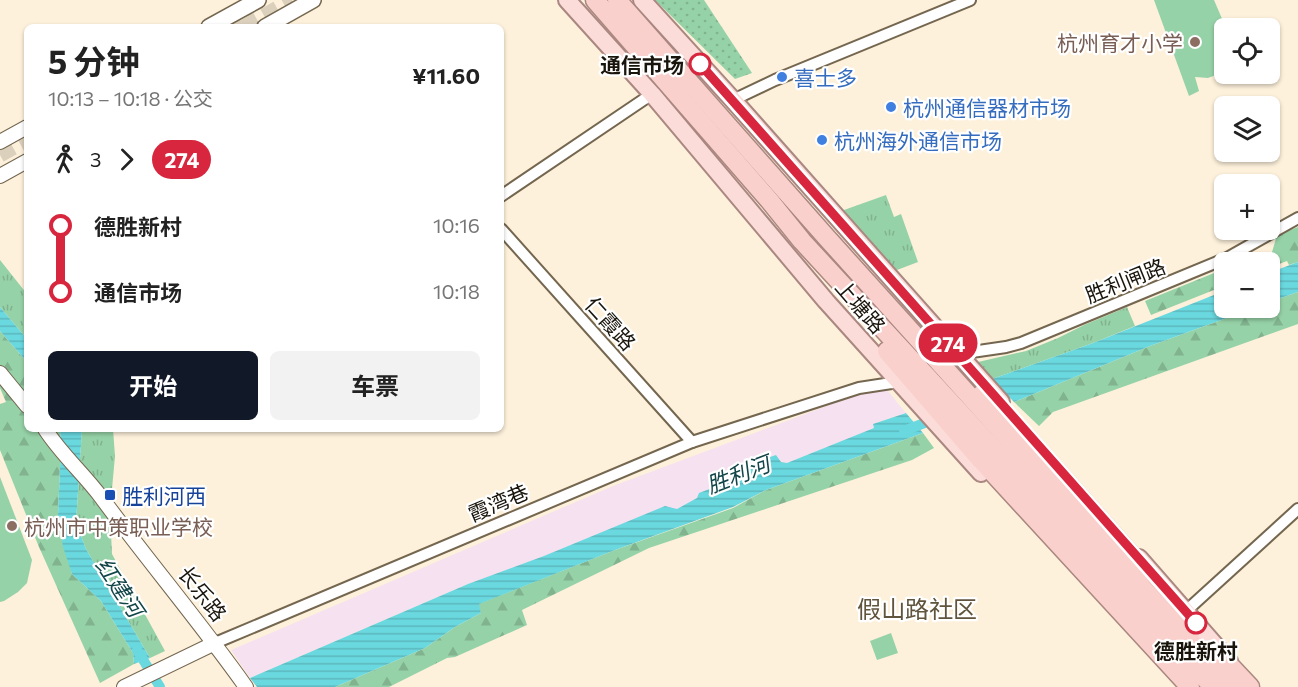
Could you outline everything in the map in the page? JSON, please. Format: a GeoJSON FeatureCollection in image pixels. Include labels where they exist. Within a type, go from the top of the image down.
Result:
{"type":"FeatureCollection","features":[{"type":"Feature","properties":{"kind":"highway"},"geometry":{"type":"LineString","coordinates":[[595,0],[802,241],[1213,687]]}},
{"type":"Feature","properties":{"kind":"highway"},"geometry":{"type":"LineString","coordinates":[[617,0],[827,238],[1232,687]]}},
{"type":"Feature","properties":{"kind":"highway"},"geometry":{"type":"LineString","coordinates":[[827,238],[881,287],[965,378],[1017,427],[1178,610],[1251,687]]}},
{"type":"Feature","properties":{"kind":"highway"},"geometry":{"type":"LineString","coordinates":[[802,241],[842,299],[981,459],[1190,687]]}},
{"type":"Feature","properties":{"kind":"main road"},"geometry":{"type":"LineString","coordinates":[[214,24],[258,0]]}},
{"type":"Feature","properties":{"kind":"main road"},"geometry":{"type":"LineString","coordinates":[[270,24],[313,0]]}},
{"type":"Feature","properties":{"kind":"main road","name":"上塘路"},"geometry":{"type":"LineString","coordinates":[[567,0],[652,94],[826,301],[920,407],[1179,687]]}},
{"type":"Feature","properties":{"kind":"main road","name":"上塘路"},"geometry":{"type":"LineString","coordinates":[[642,0],[984,383],[1251,687]]}},
{"type":"Feature","properties":{"kind":"street"},"geometry":{"type":"LineString","coordinates":[[733,100],[775,80],[970,0]]}},
{"type":"Feature","properties":{"kind":"street"},"geometry":{"type":"LineString","coordinates":[[504,194],[652,94]]}},
{"type":"Feature","properties":{"kind":"street"},"geometry":{"type":"LineString","coordinates":[[0,142],[24,129]]}},
{"type":"Feature","properties":{"kind":"street"},"geometry":{"type":"LineString","coordinates":[[0,176],[24,162]]}},
{"type":"Feature","properties":{"kind":"street","name":"胜利闸路"},"geometry":{"type":"LineString","coordinates":[[958,354],[1005,347],[1031,339],[1227,258],[1298,218]]}},
{"type":"Feature","properties":{"kind":"street","name":"仁霞路"},"geometry":{"type":"LineString","coordinates":[[504,232],[692,442]]}},
{"type":"Feature","properties":{"kind":"street"},"geometry":{"type":"LineString","coordinates":[[0,373],[24,402]]}},
{"type":"Feature","properties":{"kind":"street","name":"霞湾巷"},"geometry":{"type":"LineString","coordinates":[[124,687],[215,643],[692,442],[859,388],[898,382]]}},
{"type":"Feature","properties":{"kind":"street","name":"长乐路"},"geometry":{"type":"LineString","coordinates":[[49,434],[215,643],[246,687]]}},
{"type":"Feature","properties":{"kind":"street"},"geometry":{"type":"LineString","coordinates":[[1186,611],[1298,509]]}},
{"type":"Feature","properties":{"kind":"shaded area"},"geometry":{"type":"Polygon","coordinates":[[[869,390],[887,390],[906,413],[873,424],[875,428],[787,463],[781,462],[732,479],[676,510],[468,584],[250,678],[231,650],[613,486],[869,390]]]}},
{"type":"Feature","properties":{"kind":"green space"},"geometry":{"type":"Polygon","coordinates":[[[655,0],[704,0],[752,73],[735,79],[655,0]]]}},
{"type":"Feature","properties":{"kind":"green space"},"geometry":{"type":"Polygon","coordinates":[[[1154,0],[1214,0],[1222,18],[1214,18],[1214,76],[1208,78],[1195,77],[1199,91],[1189,96],[1154,0]]]}},
{"type":"Feature","properties":{"kind":"green space"},"geometry":{"type":"Polygon","coordinates":[[[886,195],[894,217],[901,214],[918,262],[897,270],[890,266],[842,215],[844,210],[886,195]]]}},
{"type":"Feature","properties":{"kind":"green space"},"geometry":{"type":"Polygon","coordinates":[[[1298,227],[1298,262],[1289,265],[1287,261],[1280,264],[1280,252],[1272,252],[1276,240],[1280,240],[1280,234],[1298,227]]]}},
{"type":"Feature","properties":{"kind":"green space"},"geometry":{"type":"Polygon","coordinates":[[[0,260],[24,290],[24,335],[0,307],[0,260]]]}},
{"type":"Feature","properties":{"kind":"green space"},"geometry":{"type":"Polygon","coordinates":[[[1214,273],[1214,290],[1151,315],[1145,301],[1214,273]]]}},
{"type":"Feature","properties":{"kind":"green space"},"geometry":{"type":"Polygon","coordinates":[[[1298,292],[1298,324],[1053,412],[1039,426],[1014,402],[1150,346],[1227,318],[1280,318],[1280,298],[1298,292]]]}},
{"type":"Feature","properties":{"kind":"green space"},"geometry":{"type":"Polygon","coordinates":[[[1127,307],[1135,326],[1093,343],[992,379],[978,362],[1026,351],[1127,307]]]}},
{"type":"Feature","properties":{"kind":"green space"},"geometry":{"type":"Polygon","coordinates":[[[0,331],[24,359],[24,432],[60,432],[58,515],[72,574],[101,601],[133,653],[134,664],[100,683],[39,547],[0,450],[0,404],[6,402],[0,388],[0,331]]]}},
{"type":"Feature","properties":{"kind":"green space"},"geometry":{"type":"Polygon","coordinates":[[[82,432],[113,432],[115,456],[110,511],[112,554],[165,651],[150,658],[86,549],[76,523],[82,432]]]}},
{"type":"Feature","properties":{"kind":"green space"},"geometry":{"type":"Polygon","coordinates":[[[923,433],[934,448],[912,460],[649,548],[522,610],[527,625],[455,657],[447,658],[389,687],[335,687],[425,648],[455,627],[481,613],[478,604],[615,550],[733,508],[766,490],[923,433]]]}},
{"type":"Feature","properties":{"kind":"green space"},"geometry":{"type":"Polygon","coordinates":[[[0,477],[32,560],[27,583],[18,592],[0,602],[0,477]]]}},
{"type":"Feature","properties":{"kind":"green space"},"geometry":{"type":"Polygon","coordinates":[[[891,633],[898,653],[877,660],[870,641],[891,633]]]}},
{"type":"Feature","properties":{"kind":"water"},"geometry":{"type":"Polygon","coordinates":[[[1298,262],[1298,292],[1280,298],[1280,269],[1298,262]]]}},
{"type":"Feature","properties":{"kind":"water"},"geometry":{"type":"Polygon","coordinates":[[[1214,295],[1214,318],[1227,318],[1150,346],[1014,402],[992,379],[1093,343],[1214,295]]]}},
{"type":"Feature","properties":{"kind":"water"},"geometry":{"type":"Polygon","coordinates":[[[0,307],[24,335],[24,359],[0,331],[0,307]]]}},
{"type":"Feature","properties":{"kind":"water"},"geometry":{"type":"Polygon","coordinates":[[[906,413],[923,433],[766,490],[733,507],[615,550],[479,604],[481,613],[455,627],[425,648],[335,687],[257,687],[250,678],[468,584],[544,556],[665,506],[677,509],[697,498],[699,493],[732,479],[731,470],[776,455],[781,462],[787,463],[874,428],[873,424],[906,413]]]}},
{"type":"Feature","properties":{"kind":"water"},"geometry":{"type":"Polygon","coordinates":[[[60,432],[82,432],[76,523],[86,549],[150,658],[134,664],[133,653],[101,601],[72,574],[63,547],[58,515],[60,432]]]}},
{"type":"Feature","properties":{"kind":"waterway","name":"胜利河"},"geometry":{"type":"LineString","coordinates":[[904,431],[937,418]]}},
{"type":"Feature","properties":{"kind":"waterway","name":"红建河"},"geometry":{"type":"LineString","coordinates":[[137,650],[160,687]]}},
{"type":"Feature","properties":{"kind":"tunnel"},"geometry":{"type":"LineString","coordinates":[[249,24],[292,0]]}},
{"type":"Feature","properties":{"kind":"tunnel"},"geometry":{"type":"LineString","coordinates":[[232,24],[251,13]]}},
{"type":"Feature","properties":{"kind":"tunnel"},"geometry":{"type":"LineString","coordinates":[[0,155],[24,142]]}},
{"type":"Feature","properties":{"kind":"bus line","name":"274"},"geometry":{"type":"LineString","coordinates":[[700,64],[1196,623]]}},
{"type":"Feature","properties":{"kind":"place","name":"杭州育才小学"},"geometry":{"type":"Point","coordinates":[1195,42]}},
{"type":"Feature","properties":{"kind":"place","name":"通信市场"},"geometry":{"type":"Point","coordinates":[700,64]}},
{"type":"Feature","properties":{"kind":"place","name":"喜士多"},"geometry":{"type":"Point","coordinates":[782,77]}},
{"type":"Feature","properties":{"kind":"place","name":"杭州通信器材市场"},"geometry":{"type":"Point","coordinates":[891,107]}},
{"type":"Feature","properties":{"kind":"place","name":"杭州海外通信市场"},"geometry":{"type":"Point","coordinates":[822,140]}},
{"type":"Feature","properties":{"kind":"place","name":"胜利河西"},"geometry":{"type":"Point","coordinates":[110,495]}},
{"type":"Feature","properties":{"kind":"place","name":"杭州市中策职业学校"},"geometry":{"type":"Point","coordinates":[12,526]}},
{"type":"Feature","properties":{"kind":"place","name":"德胜新村"},"geometry":{"type":"Point","coordinates":[1196,623]}},
{"type":"Feature","properties":{"kind":"district","name":"假山路社区"},"geometry":{"type":"Point","coordinates":[917,608]}}]}
